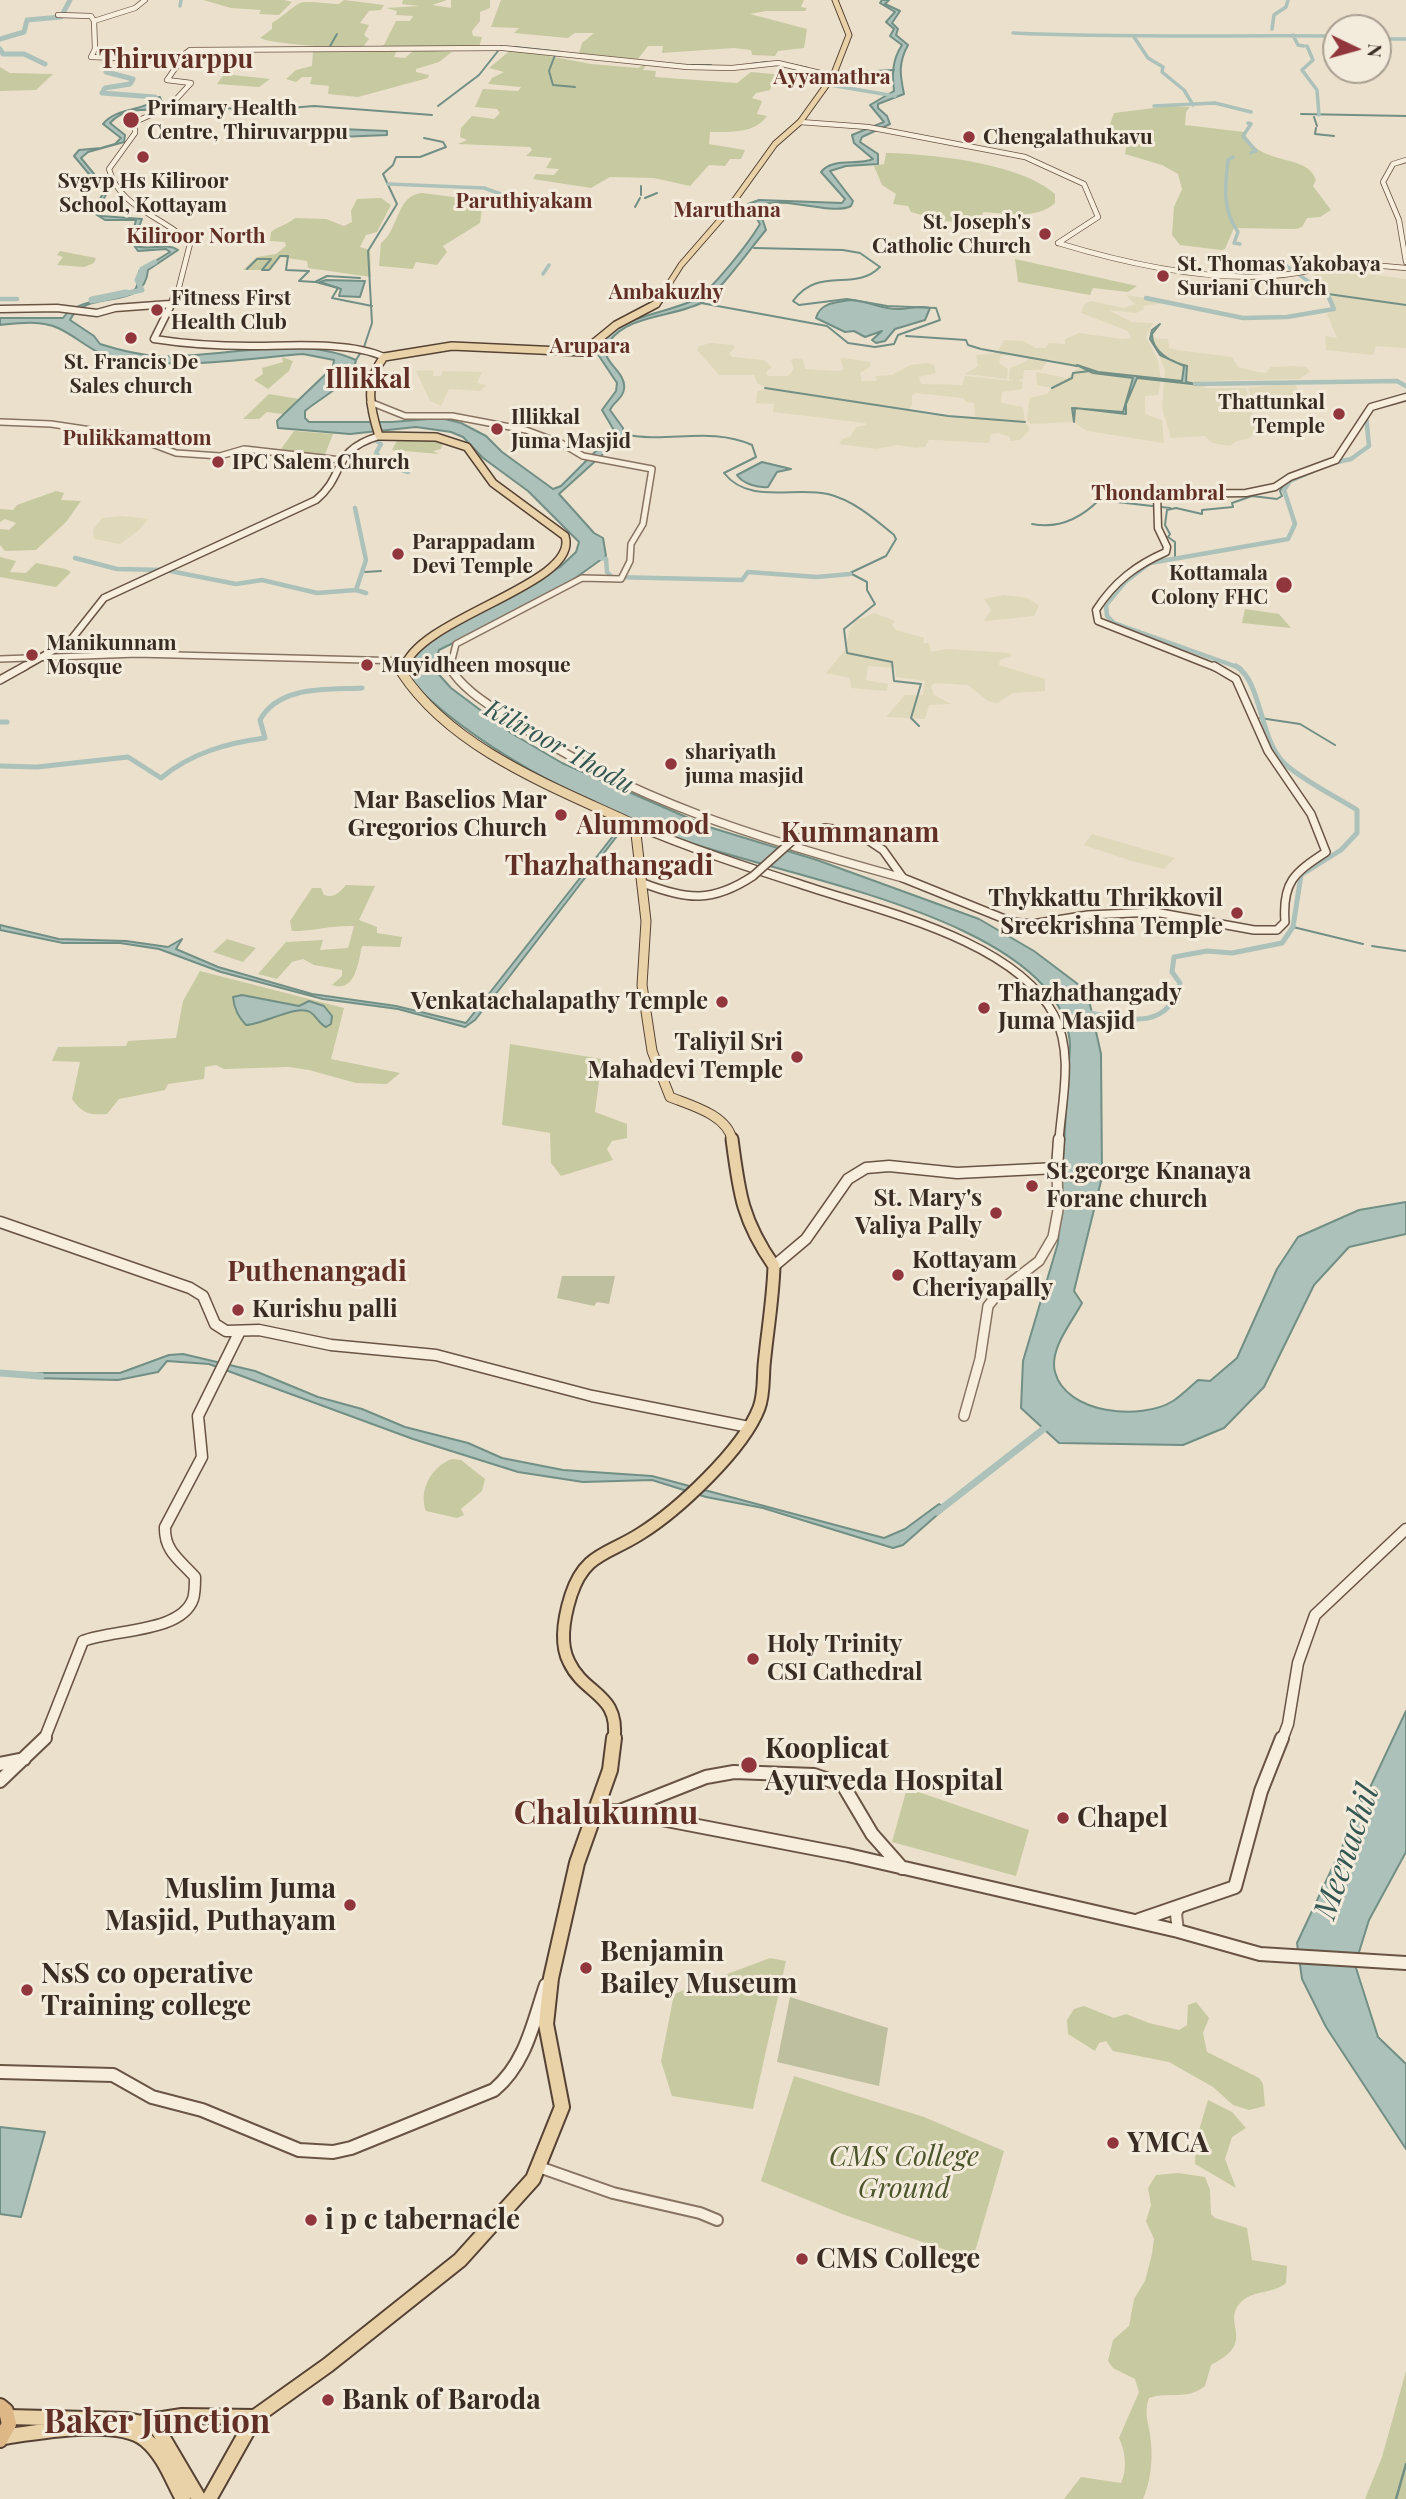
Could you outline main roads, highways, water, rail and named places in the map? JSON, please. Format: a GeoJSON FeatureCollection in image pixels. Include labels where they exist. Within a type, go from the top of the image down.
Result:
{"type":"FeatureCollection","features":[{"type":"Feature","properties":{"kind":"highway"},"geometry":{"type":"LineString","coordinates":[[1,2439],[4,2412]]}},
{"type":"Feature","properties":{"kind":"main road"},"geometry":{"type":"LineString","coordinates":[[94,21],[101,21],[145,0]]}},
{"type":"Feature","properties":{"kind":"main road"},"geometry":{"type":"LineString","coordinates":[[61,15],[91,16],[90,19],[94,21],[95,49],[91,57],[183,61],[167,80],[191,83],[165,109],[135,122],[135,133],[109,169],[112,184],[123,198],[170,225],[190,244],[177,294],[154,339],[238,345],[320,346],[384,357],[453,346],[573,353],[591,348],[608,330],[656,304],[681,265],[721,219],[775,144],[800,122],[834,74],[849,35],[844,14],[835,0]]}},
{"type":"Feature","properties":{"kind":"main road"},"geometry":{"type":"LineString","coordinates":[[177,60],[190,50],[521,48],[595,59],[687,67],[737,68],[778,63],[834,74]]}},
{"type":"Feature","properties":{"kind":"main road"},"geometry":{"type":"LineString","coordinates":[[800,122],[868,127],[1019,155],[1081,181],[1090,192],[1098,217],[1068,234],[1059,244],[1187,272],[1246,276],[1291,274],[1316,269],[1317,262],[1327,261],[1406,268]]}},
{"type":"Feature","properties":{"kind":"main road"},"geometry":{"type":"LineString","coordinates":[[1406,160],[1393,164],[1383,182],[1399,220],[1406,262]]}},
{"type":"Feature","properties":{"kind":"main road"},"geometry":{"type":"LineString","coordinates":[[0,309],[82,312],[170,304]]}},
{"type":"Feature","properties":{"kind":"main road"},"geometry":{"type":"LineString","coordinates":[[378,435],[370,402],[370,384],[384,357]]}},
{"type":"Feature","properties":{"kind":"main road"},"geometry":{"type":"LineString","coordinates":[[643,883],[678,896],[704,898],[722,895],[753,876],[792,841],[820,829],[849,830],[867,838],[892,858],[903,878],[982,912],[1020,924],[1088,915],[1155,912],[1262,931],[1277,930],[1285,922],[1283,898],[1298,870],[1326,852],[1325,844],[1311,814],[1268,751],[1242,688],[1220,667],[1119,632],[1097,621],[1095,616],[1101,600],[1120,578],[1142,562],[1166,552],[1167,547],[1158,528],[1155,505],[1157,494],[1245,493],[1275,487],[1290,477],[1336,460],[1371,407],[1406,397]]}},
{"type":"Feature","properties":{"kind":"main road"},"geometry":{"type":"LineString","coordinates":[[0,680],[72,640],[104,598],[316,500],[330,488],[341,460],[352,447],[378,435],[444,438],[467,447],[493,484],[565,536],[567,542],[556,566],[450,624],[421,644],[404,661],[402,673],[414,692],[456,729],[538,778],[635,825],[760,872],[948,933],[991,956],[1028,984],[1055,1015],[1066,1046],[1057,1168],[977,1173],[889,1166],[866,1168],[848,1179],[806,1239],[774,1266]]}},
{"type":"Feature","properties":{"kind":"main road"},"geometry":{"type":"LineString","coordinates":[[209,2499],[254,2417],[320,2371],[460,2260],[501,2218],[539,2167],[562,2107],[546,2024],[551,1978],[570,1888],[597,1812],[612,1759],[615,1714],[569,1667],[565,1651],[569,1607],[587,1564],[604,1549],[640,1535],[674,1510],[749,1427],[760,1408],[774,1266],[752,1236],[741,1204],[731,1134],[703,1110],[670,1097],[658,1071],[642,985],[646,939],[643,883],[635,825]]}},
{"type":"Feature","properties":{"kind":"main road"},"geometry":{"type":"LineString","coordinates":[[0,1222],[190,1288],[203,1296],[218,1327],[226,1331],[259,1330],[324,1344],[436,1355],[592,1396],[749,1427]]}},
{"type":"Feature","properties":{"kind":"main road"},"geometry":{"type":"LineString","coordinates":[[0,1781],[44,1741],[83,1642],[100,1633],[164,1624],[185,1615],[192,1606],[195,1577],[167,1547],[165,1528],[200,1462],[203,1449],[195,1427],[228,1362],[240,1331]]}},
{"type":"Feature","properties":{"kind":"main road"},"geometry":{"type":"LineString","coordinates":[[1137,1921],[1236,1887],[1261,1791],[1288,1724],[1298,1663],[1315,1615],[1406,1529]]}},
{"type":"Feature","properties":{"kind":"main road"},"geometry":{"type":"LineString","coordinates":[[0,1764],[26,1759]]}},
{"type":"Feature","properties":{"kind":"main road"},"geometry":{"type":"LineString","coordinates":[[620,1811],[706,1777],[734,1772],[834,1779],[852,1795],[872,1834],[903,1869]]}},
{"type":"Feature","properties":{"kind":"main road"},"geometry":{"type":"LineString","coordinates":[[597,1812],[620,1811],[743,1832],[1137,1921],[1260,1954],[1406,1963]]}},
{"type":"Feature","properties":{"kind":"main road"},"geometry":{"type":"LineString","coordinates":[[0,2071],[113,2075],[152,2097],[202,2110],[271,2141],[299,2150],[333,2152],[351,2148],[494,2090],[509,2081],[521,2058],[545,1986],[551,1978]]}},
{"type":"Feature","properties":{"kind":"main road"},"geometry":{"type":"LineString","coordinates":[[4,2412],[153,2427]]}},
{"type":"Feature","properties":{"kind":"main road"},"geometry":{"type":"LineString","coordinates":[[1,2439],[53,2430],[119,2432],[254,2417]]}},
{"type":"Feature","properties":{"kind":"main road"},"geometry":{"type":"LineString","coordinates":[[153,2427],[154,2449],[184,2499]]}},
{"type":"Feature","properties":{"kind":"main road"},"geometry":{"type":"LineString","coordinates":[[153,2427],[199,2499]]}},
{"type":"Feature","properties":{"kind":"water"},"geometry":{"type":"Polygon","coordinates":[[[882,0],[889,0],[885,4],[900,11],[892,23],[898,29],[896,35],[908,45],[901,69],[904,94],[878,104],[890,124],[862,137],[860,142],[878,154],[878,164],[846,166],[830,171],[853,201],[851,206],[832,209],[769,203],[758,206],[766,230],[709,297],[692,307],[640,321],[617,333],[609,342],[606,355],[624,382],[622,395],[610,410],[623,428],[623,436],[559,494],[594,533],[603,538],[606,556],[556,592],[439,650],[433,668],[451,688],[511,733],[562,763],[709,827],[817,860],[979,919],[1034,951],[1087,991],[1101,1054],[1102,1177],[1074,1291],[1082,1303],[1058,1345],[1054,1363],[1062,1386],[1074,1397],[1106,1410],[1143,1411],[1173,1401],[1198,1380],[1210,1381],[1237,1358],[1277,1269],[1298,1237],[1359,1210],[1406,1202],[1406,1234],[1349,1247],[1314,1285],[1264,1387],[1224,1428],[1183,1445],[1059,1443],[1021,1408],[1023,1361],[1058,1243],[1070,1046],[1056,1002],[1020,964],[968,933],[906,907],[718,852],[674,837],[601,806],[530,770],[496,749],[463,727],[404,675],[403,664],[426,642],[560,567],[576,552],[579,542],[528,491],[483,458],[463,437],[451,432],[416,427],[350,434],[278,428],[277,421],[333,367],[334,360],[303,354],[209,362],[138,361],[107,356],[51,325],[0,325],[0,318],[63,318],[80,306],[131,292],[137,286],[139,271],[170,252],[166,249],[138,251],[131,241],[136,220],[105,220],[92,212],[104,192],[74,156],[79,150],[115,144],[121,138],[103,124],[114,115],[149,104],[156,100],[153,98],[160,97],[163,105],[179,109],[135,110],[118,117],[110,123],[125,135],[124,142],[88,152],[81,158],[108,191],[97,211],[101,216],[142,219],[135,237],[136,246],[169,247],[178,250],[148,270],[144,283],[137,291],[126,296],[89,304],[78,310],[70,320],[94,336],[100,344],[143,355],[182,356],[258,349],[309,348],[356,360],[354,368],[343,383],[305,411],[305,418],[309,422],[392,422],[441,418],[461,423],[486,436],[502,452],[553,489],[561,486],[615,432],[602,410],[616,391],[617,383],[595,350],[604,338],[627,323],[694,300],[710,287],[760,224],[748,204],[759,200],[842,203],[845,199],[821,172],[838,163],[873,159],[854,143],[852,135],[884,122],[870,105],[894,91],[896,56],[902,45],[890,36],[894,29],[886,22],[895,12],[880,3],[882,0]]]}},
{"type":"Feature","properties":{"kind":"water"},"geometry":{"type":"Polygon","coordinates":[[[273,126],[387,131],[387,135],[315,138],[320,133],[315,132],[312,138],[295,137],[299,132],[296,131],[294,137],[272,137],[273,126]]]}},
{"type":"Feature","properties":{"kind":"water"},"geometry":{"type":"Polygon","coordinates":[[[365,281],[360,297],[339,296],[341,289],[320,282],[365,281]]]}},
{"type":"Feature","properties":{"kind":"water"},"geometry":{"type":"Polygon","coordinates":[[[850,300],[893,309],[930,308],[925,320],[895,329],[885,341],[876,343],[872,340],[882,331],[865,337],[854,331],[845,332],[816,318],[825,306],[850,300]]]}},
{"type":"Feature","properties":{"kind":"water"},"geometry":{"type":"Polygon","coordinates":[[[1160,324],[1152,334],[1155,346],[1173,361],[1160,355],[1150,339],[1152,330],[1160,324]]]}},
{"type":"Feature","properties":{"kind":"water"},"geometry":{"type":"Polygon","coordinates":[[[1176,362],[1187,366],[1186,382],[1201,385],[1137,378],[1126,404],[1126,414],[1081,409],[1123,412],[1133,378],[1093,373],[1077,365],[1098,372],[1182,381],[1184,366],[1176,362]]]}},
{"type":"Feature","properties":{"kind":"water"},"geometry":{"type":"Polygon","coordinates":[[[762,462],[791,469],[777,472],[768,487],[751,485],[737,475],[762,462]]]}},
{"type":"Feature","properties":{"kind":"water"},"geometry":{"type":"Polygon","coordinates":[[[624,822],[627,823],[506,981],[475,1020],[465,1027],[398,1009],[323,999],[221,972],[159,949],[120,943],[63,943],[0,930],[0,925],[59,939],[126,941],[168,947],[182,939],[176,949],[218,967],[312,994],[396,1006],[466,1023],[624,822]]]}},
{"type":"Feature","properties":{"kind":"water"},"geometry":{"type":"Polygon","coordinates":[[[242,995],[299,1006],[309,1001],[324,1006],[332,1016],[331,1024],[326,1027],[304,1010],[246,1025],[235,1009],[233,997],[242,995]]]}},
{"type":"Feature","properties":{"kind":"water"},"geometry":{"type":"Polygon","coordinates":[[[183,1354],[255,1371],[318,1397],[362,1409],[405,1427],[468,1443],[502,1458],[563,1470],[652,1476],[884,1538],[905,1529],[939,1504],[945,1508],[903,1545],[893,1548],[763,1508],[706,1497],[652,1480],[583,1482],[518,1472],[413,1439],[209,1364],[167,1361],[158,1372],[118,1380],[32,1378],[33,1373],[120,1373],[169,1355],[183,1354]]]}},
{"type":"Feature","properties":{"kind":"water","name":"Meenachil"},"geometry":{"type":"Polygon","coordinates":[[[1406,1711],[1406,1852],[1369,1920],[1355,1965],[1378,2037],[1406,2064],[1406,2149],[1326,2027],[1302,1979],[1297,1943],[1406,1711]]]}},
{"type":"Feature","properties":{"kind":"water"},"geometry":{"type":"Polygon","coordinates":[[[0,2127],[45,2132],[21,2217],[0,2214],[0,2127]]]}},
{"type":"Feature","properties":{"kind":"waterway"},"geometry":{"type":"LineString","coordinates":[[0,39],[24,32],[27,20],[61,17],[70,0]]}},
{"type":"Feature","properties":{"kind":"waterway"},"geometry":{"type":"LineString","coordinates":[[180,6],[181,0]]}},
{"type":"Feature","properties":{"kind":"waterway"},"geometry":{"type":"LineString","coordinates":[[1272,29],[1274,15],[1286,7],[1288,0]]}},
{"type":"Feature","properties":{"kind":"waterway"},"geometry":{"type":"LineString","coordinates":[[1013,33],[1294,36]]}},
{"type":"Feature","properties":{"kind":"waterway"},"geometry":{"type":"LineString","coordinates":[[329,48],[337,34]]}},
{"type":"Feature","properties":{"kind":"waterway"},"geometry":{"type":"LineString","coordinates":[[1294,36],[1322,36]]}},
{"type":"Feature","properties":{"kind":"waterway"},"geometry":{"type":"LineString","coordinates":[[1294,36],[1298,45],[1304,46]]}},
{"type":"Feature","properties":{"kind":"waterway"},"geometry":{"type":"LineString","coordinates":[[1134,37],[1148,58],[1163,67],[1162,72],[1184,90],[1192,104]]}},
{"type":"Feature","properties":{"kind":"waterway"},"geometry":{"type":"LineString","coordinates":[[1392,39],[1406,39]]}},
{"type":"Feature","properties":{"kind":"waterway"},"geometry":{"type":"LineString","coordinates":[[1307,46],[1313,60],[1302,70],[1317,90],[1319,115]]}},
{"type":"Feature","properties":{"kind":"waterway"},"geometry":{"type":"LineString","coordinates":[[515,47],[562,52]]}},
{"type":"Feature","properties":{"kind":"waterway"},"geometry":{"type":"LineString","coordinates":[[0,49],[3,54],[24,54],[45,64]]}},
{"type":"Feature","properties":{"kind":"waterway"},"geometry":{"type":"LineString","coordinates":[[438,106],[479,75],[498,51]]}},
{"type":"Feature","properties":{"kind":"waterway"},"geometry":{"type":"LineString","coordinates":[[555,55],[549,71],[553,85],[575,87]]}},
{"type":"Feature","properties":{"kind":"waterway"},"geometry":{"type":"LineString","coordinates":[[751,64],[767,62]]}},
{"type":"Feature","properties":{"kind":"waterway"},"geometry":{"type":"LineString","coordinates":[[790,64],[808,68]]}},
{"type":"Feature","properties":{"kind":"waterway"},"geometry":{"type":"LineString","coordinates":[[692,65],[711,65]]}},
{"type":"Feature","properties":{"kind":"waterway"},"geometry":{"type":"LineString","coordinates":[[837,73],[894,70]]}},
{"type":"Feature","properties":{"kind":"waterway"},"geometry":{"type":"LineString","coordinates":[[106,72],[133,79],[130,84],[105,88],[102,93],[155,97],[159,103],[155,105]]}},
{"type":"Feature","properties":{"kind":"waterway"},"geometry":{"type":"LineString","coordinates":[[784,75],[826,84]]}},
{"type":"Feature","properties":{"kind":"waterway"},"geometry":{"type":"LineString","coordinates":[[830,85],[895,96]]}},
{"type":"Feature","properties":{"kind":"waterway"},"geometry":{"type":"LineString","coordinates":[[1192,104],[1215,103],[1251,112]]}},
{"type":"Feature","properties":{"kind":"waterway"},"geometry":{"type":"LineString","coordinates":[[1154,106],[1192,104]]}},
{"type":"Feature","properties":{"kind":"waterway"},"geometry":{"type":"LineString","coordinates":[[177,110],[218,107],[252,111],[314,106],[432,115]]}},
{"type":"Feature","properties":{"kind":"waterway"},"geometry":{"type":"LineString","coordinates":[[1301,114],[1406,116]]}},
{"type":"Feature","properties":{"kind":"waterway"},"geometry":{"type":"LineString","coordinates":[[1314,117],[1317,126]]}},
{"type":"Feature","properties":{"kind":"waterway"},"geometry":{"type":"LineString","coordinates":[[1248,123],[1251,124],[1243,136],[1256,151],[1251,153]]}},
{"type":"Feature","properties":{"kind":"waterway"},"geometry":{"type":"LineString","coordinates":[[1316,128],[1315,134],[1334,136]]}},
{"type":"Feature","properties":{"kind":"waterway"},"geometry":{"type":"LineString","coordinates":[[371,306],[368,251],[397,204],[383,174],[393,165],[396,157],[420,157],[446,147],[443,142],[424,138]]}},
{"type":"Feature","properties":{"kind":"waterway"},"geometry":{"type":"LineString","coordinates":[[1233,157],[1228,160],[1226,197],[1229,215],[1238,232],[1234,243],[1240,244]]}},
{"type":"Feature","properties":{"kind":"waterway"},"geometry":{"type":"LineString","coordinates":[[388,184],[484,188],[526,203],[592,208]]}},
{"type":"Feature","properties":{"kind":"waterway"},"geometry":{"type":"LineString","coordinates":[[641,186],[641,195]]}},
{"type":"Feature","properties":{"kind":"waterway"},"geometry":{"type":"LineString","coordinates":[[645,198],[657,193]]}},
{"type":"Feature","properties":{"kind":"waterway"},"geometry":{"type":"LineString","coordinates":[[635,207],[640,198]]}},
{"type":"Feature","properties":{"kind":"waterway"},"geometry":{"type":"LineString","coordinates":[[701,303],[827,326],[848,343],[875,347],[894,344],[898,335],[940,320],[936,308],[887,306],[847,299],[799,305],[793,301],[803,290],[814,284],[859,278],[880,267],[860,253],[843,250],[754,248]]}},
{"type":"Feature","properties":{"kind":"waterway"},"geometry":{"type":"LineString","coordinates":[[247,269],[257,259],[271,259],[262,270],[269,270],[280,256],[288,256],[286,270],[309,271],[299,281],[315,282],[327,276],[360,278]]}},
{"type":"Feature","properties":{"kind":"waterway"},"geometry":{"type":"LineString","coordinates":[[1278,260],[1328,295]]}},
{"type":"Feature","properties":{"kind":"waterway"},"geometry":{"type":"LineString","coordinates":[[118,295],[142,290],[137,280],[142,269],[155,262]]}},
{"type":"Feature","properties":{"kind":"waterway"},"geometry":{"type":"LineString","coordinates":[[543,274],[549,265]]}},
{"type":"Feature","properties":{"kind":"waterway"},"geometry":{"type":"LineString","coordinates":[[316,282],[338,288],[332,298],[371,306]]}},
{"type":"Feature","properties":{"kind":"waterway"},"geometry":{"type":"LineString","coordinates":[[92,300],[126,293]]}},
{"type":"Feature","properties":{"kind":"waterway"},"geometry":{"type":"LineString","coordinates":[[1328,294],[1406,305]]}},
{"type":"Feature","properties":{"kind":"waterway"},"geometry":{"type":"LineString","coordinates":[[1146,298],[1243,318],[1287,317],[1334,309],[1328,295]]}},
{"type":"Feature","properties":{"kind":"waterway"},"geometry":{"type":"LineString","coordinates":[[0,299],[17,299]]}},
{"type":"Feature","properties":{"kind":"waterway"},"geometry":{"type":"LineString","coordinates":[[364,347],[372,323],[371,306]]}},
{"type":"Feature","properties":{"kind":"waterway"},"geometry":{"type":"LineString","coordinates":[[906,336],[966,340],[968,345],[981,349],[1077,366]]}},
{"type":"Feature","properties":{"kind":"waterway"},"geometry":{"type":"LineString","coordinates":[[356,360],[361,352]]}},
{"type":"Feature","properties":{"kind":"waterway"},"geometry":{"type":"LineString","coordinates":[[1052,388],[1072,378],[1073,373],[1090,371]]}},
{"type":"Feature","properties":{"kind":"waterway"},"geometry":{"type":"LineString","coordinates":[[1195,384],[1397,381],[1406,386]]}},
{"type":"Feature","properties":{"kind":"waterway"},"geometry":{"type":"LineString","coordinates":[[765,388],[948,416],[1025,422]]}},
{"type":"Feature","properties":{"kind":"waterway"},"geometry":{"type":"LineString","coordinates":[[1333,463],[1351,459],[1369,446],[1366,415]]}},
{"type":"Feature","properties":{"kind":"waterway"},"geometry":{"type":"LineString","coordinates":[[623,434],[639,437],[704,436],[736,439],[752,445],[756,457],[724,473],[734,483],[759,492],[828,494],[863,511],[894,535],[896,539],[886,556],[850,573],[867,582],[867,590],[875,604],[844,629],[847,653],[892,662],[894,681],[921,684],[911,718],[919,726]]}},
{"type":"Feature","properties":{"kind":"waterway"},"geometry":{"type":"LineString","coordinates":[[375,440],[381,444],[376,453],[385,464],[408,472]]}},
{"type":"Feature","properties":{"kind":"waterway"},"geometry":{"type":"LineString","coordinates":[[1237,667],[1114,623],[1107,616],[1106,605],[1125,582],[1150,563],[1288,539],[1295,524],[1284,490],[1290,481],[1313,471]]}},
{"type":"Feature","properties":{"kind":"waterway"},"geometry":{"type":"LineString","coordinates":[[1175,557],[1175,542],[1168,537],[1170,534],[1165,525],[1167,510],[1176,508],[1202,514],[1202,510],[1233,507],[1232,503],[1252,496],[1277,499],[1282,496],[1280,491],[1284,484]]}},
{"type":"Feature","properties":{"kind":"waterway"},"geometry":{"type":"LineString","coordinates":[[1032,524],[1051,525],[1068,521],[1099,500],[1170,508]]}},
{"type":"Feature","properties":{"kind":"waterway"},"geometry":{"type":"LineString","coordinates":[[355,508],[366,560],[356,590]]}},
{"type":"Feature","properties":{"kind":"waterway"},"geometry":{"type":"LineString","coordinates":[[596,557],[606,559],[607,572],[612,577],[742,580],[748,572],[817,577],[850,574]]}},
{"type":"Feature","properties":{"kind":"waterway"},"geometry":{"type":"LineString","coordinates":[[75,558],[117,569],[163,570]]}},
{"type":"Feature","properties":{"kind":"waterway"},"geometry":{"type":"LineString","coordinates":[[170,571],[236,584],[262,580],[317,593],[356,590]]}},
{"type":"Feature","properties":{"kind":"waterway"},"geometry":{"type":"LineString","coordinates":[[365,572],[381,571]]}},
{"type":"Feature","properties":{"kind":"waterway"},"geometry":{"type":"LineString","coordinates":[[356,590],[366,593]]}},
{"type":"Feature","properties":{"kind":"waterway"},"geometry":{"type":"LineString","coordinates":[[1085,1012],[1129,1019],[1155,1016],[1166,1010],[1180,983],[1172,972],[1174,957],[1207,951],[1232,953],[1282,943],[1293,927],[1301,875],[1341,850],[1357,833],[1357,810],[1298,774],[1283,762],[1275,751],[1251,684],[1237,667]]}},
{"type":"Feature","properties":{"kind":"waterway"},"geometry":{"type":"LineString","coordinates":[[0,766],[37,767],[128,757],[161,778],[210,750],[265,738],[260,720],[268,709],[292,695],[320,690],[362,688]]}},
{"type":"Feature","properties":{"kind":"waterway"},"geometry":{"type":"LineString","coordinates":[[1260,718],[1300,724],[1335,745]]}},
{"type":"Feature","properties":{"kind":"waterway"},"geometry":{"type":"LineString","coordinates":[[0,722],[7,722]]}},
{"type":"Feature","properties":{"kind":"waterway"},"geometry":{"type":"LineString","coordinates":[[1293,927],[1363,944]]}},
{"type":"Feature","properties":{"kind":"waterway"},"geometry":{"type":"LineString","coordinates":[[1372,946],[1406,951]]}},
{"type":"Feature","properties":{"kind":"waterway"},"geometry":{"type":"LineString","coordinates":[[0,1373],[41,1376]]}},
{"type":"Feature","properties":{"kind":"waterway"},"geometry":{"type":"LineString","coordinates":[[937,1512],[1050,1424]]}},
{"type":"Feature","properties":{"kind":"waterway"},"geometry":{"type":"LineString","coordinates":[[1396,2499],[1406,2464]]}},
{"type":"Feature","properties":{"kind":"place","name":"Primary Health Centre, Thiruvarppu"},"geometry":{"type":"Point","coordinates":[131,120]}},
{"type":"Feature","properties":{"kind":"place","name":"Chengalathukavu"},"geometry":{"type":"Point","coordinates":[969,137]}},
{"type":"Feature","properties":{"kind":"place","name":"Svgvp Hs Kiliroor School, Kottayam"},"geometry":{"type":"Point","coordinates":[143,157]}},
{"type":"Feature","properties":{"kind":"place","name":"St. Joseph's Catholic Church"},"geometry":{"type":"Point","coordinates":[1045,234]}},
{"type":"Feature","properties":{"kind":"place","name":"St. Thomas Yakobaya Suriani Church"},"geometry":{"type":"Point","coordinates":[1163,276]}},
{"type":"Feature","properties":{"kind":"place","name":"Fitness First Health Club"},"geometry":{"type":"Point","coordinates":[157,310]}},
{"type":"Feature","properties":{"kind":"place","name":"St. Francis De Sales church"},"geometry":{"type":"Point","coordinates":[131,338]}},
{"type":"Feature","properties":{"kind":"place","name":"Thattunkal Temple"},"geometry":{"type":"Point","coordinates":[1339,414]}},
{"type":"Feature","properties":{"kind":"place","name":"Illikkal Juma Masjid"},"geometry":{"type":"Point","coordinates":[497,429]}},
{"type":"Feature","properties":{"kind":"place","name":"IPC Salem Church"},"geometry":{"type":"Point","coordinates":[218,462]}},
{"type":"Feature","properties":{"kind":"place","name":"Parappadam Devi Temple"},"geometry":{"type":"Point","coordinates":[398,554]}},
{"type":"Feature","properties":{"kind":"place","name":"Kottamala Colony FHC"},"geometry":{"type":"Point","coordinates":[1284,585]}},
{"type":"Feature","properties":{"kind":"place","name":"Manikunnam Mosque"},"geometry":{"type":"Point","coordinates":[32,655]}},
{"type":"Feature","properties":{"kind":"place","name":"Muyidheen mosque"},"geometry":{"type":"Point","coordinates":[367,665]}},
{"type":"Feature","properties":{"kind":"place","name":"shariyath juma masjid"},"geometry":{"type":"Point","coordinates":[671,764]}},
{"type":"Feature","properties":{"kind":"place","name":"Mar Baselios Mar Gregorios Church"},"geometry":{"type":"Point","coordinates":[561,815]}},
{"type":"Feature","properties":{"kind":"place","name":"Thykkattu Thrikkovil Sreekrishna Temple"},"geometry":{"type":"Point","coordinates":[1237,913]}},
{"type":"Feature","properties":{"kind":"place","name":"Venkatachalapathy Temple"},"geometry":{"type":"Point","coordinates":[722,1002]}},
{"type":"Feature","properties":{"kind":"place","name":"Thazhathangady Juma Masjid"},"geometry":{"type":"Point","coordinates":[984,1008]}},
{"type":"Feature","properties":{"kind":"place","name":"Taliyil Sri Mahadevi Temple"},"geometry":{"type":"Point","coordinates":[797,1057]}},
{"type":"Feature","properties":{"kind":"place","name":"St.george Knanaya Forane church"},"geometry":{"type":"Point","coordinates":[1032,1186]}},
{"type":"Feature","properties":{"kind":"place","name":"St. Mary's Valiya Pally"},"geometry":{"type":"Point","coordinates":[996,1213]}},
{"type":"Feature","properties":{"kind":"place","name":"Kottayam Cheriyapally"},"geometry":{"type":"Point","coordinates":[898,1275]}},
{"type":"Feature","properties":{"kind":"place","name":"Kurishu palli"},"geometry":{"type":"Point","coordinates":[238,1310]}},
{"type":"Feature","properties":{"kind":"place","name":"Holy Trinity CSI Cathedral"},"geometry":{"type":"Point","coordinates":[753,1659]}},
{"type":"Feature","properties":{"kind":"place","name":"Kooplicat Ayurveda Hospital"},"geometry":{"type":"Point","coordinates":[749,1765]}},
{"type":"Feature","properties":{"kind":"place","name":"Chapel"},"geometry":{"type":"Point","coordinates":[1063,1818]}},
{"type":"Feature","properties":{"kind":"place","name":"Muslim Juma Masjid, Puthayam"},"geometry":{"type":"Point","coordinates":[350,1905]}},
{"type":"Feature","properties":{"kind":"place","name":"Benjamin Bailey Museum"},"geometry":{"type":"Point","coordinates":[586,1968]}},
{"type":"Feature","properties":{"kind":"place","name":"NsS co operative Training college"},"geometry":{"type":"Point","coordinates":[27,1990]}},
{"type":"Feature","properties":{"kind":"place","name":"YMCA"},"geometry":{"type":"Point","coordinates":[1113,2143]}},
{"type":"Feature","properties":{"kind":"place","name":"i p c tabernacle"},"geometry":{"type":"Point","coordinates":[311,2220]}},
{"type":"Feature","properties":{"kind":"place","name":"CMS College"},"geometry":{"type":"Point","coordinates":[802,2259]}},
{"type":"Feature","properties":{"kind":"place","name":"Bank of Baroda"},"geometry":{"type":"Point","coordinates":[328,2400]}},
{"type":"Feature","properties":{"kind":"district","name":"Thiruvarppu"},"geometry":{"type":"Point","coordinates":[176,60]}},
{"type":"Feature","properties":{"kind":"district","name":"Ayyamathra"},"geometry":{"type":"Point","coordinates":[832,77]}},
{"type":"Feature","properties":{"kind":"district","name":"Paruthiyakam"},"geometry":{"type":"Point","coordinates":[524,201]}},
{"type":"Feature","properties":{"kind":"district","name":"Maruthana"},"geometry":{"type":"Point","coordinates":[727,210]}},
{"type":"Feature","properties":{"kind":"district","name":"Kiliroor North"},"geometry":{"type":"Point","coordinates":[196,236]}},
{"type":"Feature","properties":{"kind":"district","name":"Ambakuzhy"},"geometry":{"type":"Point","coordinates":[666,292]}},
{"type":"Feature","properties":{"kind":"district","name":"Arupara"},"geometry":{"type":"Point","coordinates":[590,346]}},
{"type":"Feature","properties":{"kind":"district","name":"Illikkal"},"geometry":{"type":"Point","coordinates":[368,380]}},
{"type":"Feature","properties":{"kind":"district","name":"Pulikkamattom"},"geometry":{"type":"Point","coordinates":[137,438]}},
{"type":"Feature","properties":{"kind":"district","name":"Thondambral"},"geometry":{"type":"Point","coordinates":[1158,493]}},
{"type":"Feature","properties":{"kind":"district","name":"Alummood"},"geometry":{"type":"Point","coordinates":[643,826]}},
{"type":"Feature","properties":{"kind":"district","name":"Kummanam"},"geometry":{"type":"Point","coordinates":[860,833]}},
{"type":"Feature","properties":{"kind":"district","name":"Thazhathangadi"},"geometry":{"type":"Point","coordinates":[609,866]}},
{"type":"Feature","properties":{"kind":"district","name":"Puthenangadi"},"geometry":{"type":"Point","coordinates":[317,1272]}},
{"type":"Feature","properties":{"kind":"district","name":"Chalukunnu"},"geometry":{"type":"Point","coordinates":[606,1814]}},
{"type":"Feature","properties":{"kind":"district","name":"Baker Junction"},"geometry":{"type":"Point","coordinates":[157,2423]}},
{"type":"Feature","properties":{"kind":"water label","name":"Kiliroor Thodu"},"geometry":{"type":"Point","coordinates":[559,747]}},
{"type":"Feature","properties":{"kind":"park label","name":"CMS College Ground"},"geometry":{"type":"Point","coordinates":[904,2173]}}]}
